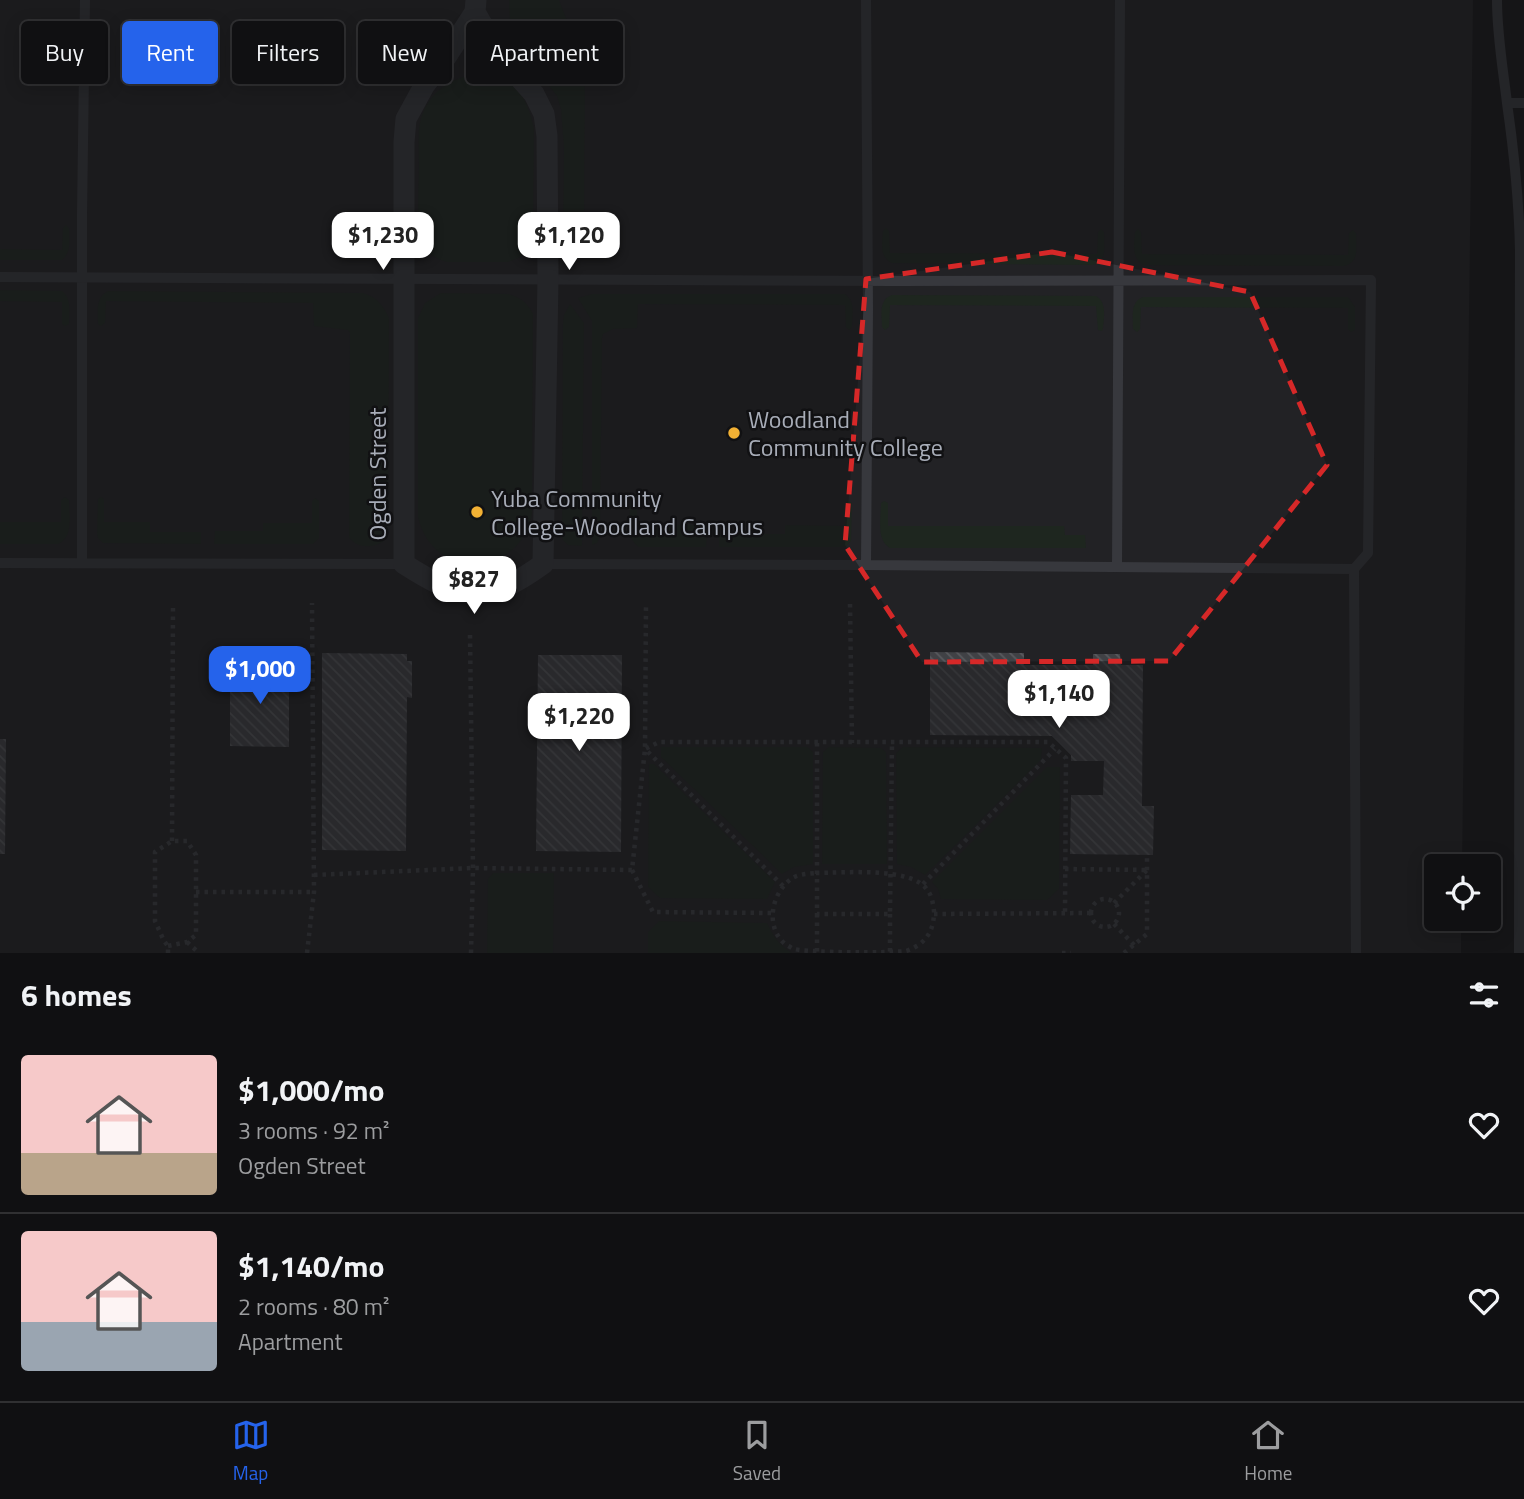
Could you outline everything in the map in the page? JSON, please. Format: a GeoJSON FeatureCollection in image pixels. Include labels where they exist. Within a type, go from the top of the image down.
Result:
{"type":"FeatureCollection","features":[{"type":"Feature","properties":{"kind":"street","name":"Ogden Street"},"geometry":{"type":"LineString","coordinates":[[475,6],[500,56],[534,94],[544,114],[547,135],[548,279],[543,565],[520,581],[477,595],[442,586],[404,564],[406,119],[475,6]]}},
{"type":"Feature","properties":{"kind":"lane"},"geometry":{"type":"LineString","coordinates":[[82,563],[85,0]]}},
{"type":"Feature","properties":{"kind":"lane"},"geometry":{"type":"LineString","coordinates":[[866,0],[866,565]]}},
{"type":"Feature","properties":{"kind":"lane"},"geometry":{"type":"LineString","coordinates":[[1117,567],[1120,0]]}},
{"type":"Feature","properties":{"kind":"lane"},"geometry":{"type":"LineString","coordinates":[[1497,0],[1522,250],[1519,953]]}},
{"type":"Feature","properties":{"kind":"lane"},"geometry":{"type":"LineString","coordinates":[[1507,103],[1524,103]]}},
{"type":"Feature","properties":{"kind":"lane"},"geometry":{"type":"LineString","coordinates":[[0,276],[1371,280],[1368,553],[1354,569],[1356,953]]}},
{"type":"Feature","properties":{"kind":"lane"},"geometry":{"type":"LineString","coordinates":[[0,563],[404,564]]}},
{"type":"Feature","properties":{"kind":"lane"},"geometry":{"type":"LineString","coordinates":[[543,565],[1354,569]]}},
{"type":"Feature","properties":{"kind":"path"},"geometry":{"type":"LineString","coordinates":[[172,841],[173,603]]}},
{"type":"Feature","properties":{"kind":"path"},"geometry":{"type":"LineString","coordinates":[[307,953],[314,892],[312,603]]}},
{"type":"Feature","properties":{"kind":"path"},"geometry":{"type":"LineString","coordinates":[[646,604],[645,749],[632,870],[653,912],[773,913]]}},
{"type":"Feature","properties":{"kind":"path"},"geometry":{"type":"LineString","coordinates":[[850,604],[852,743]]}},
{"type":"Feature","properties":{"kind":"path"},"geometry":{"type":"LineString","coordinates":[[470,635],[473,868],[471,953]]}},
{"type":"Feature","properties":{"kind":"path"},"geometry":{"type":"LineString","coordinates":[[645,749],[659,742],[1048,742],[1066,758],[1065,913]]}},
{"type":"Feature","properties":{"kind":"path"},"geometry":{"type":"LineString","coordinates":[[817,743],[817,953]]}},
{"type":"Feature","properties":{"kind":"path"},"geometry":{"type":"LineString","coordinates":[[890,953],[892,743]]}},
{"type":"Feature","properties":{"kind":"path"},"geometry":{"type":"LineString","coordinates":[[645,749],[783,886]]}},
{"type":"Feature","properties":{"kind":"path"},"geometry":{"type":"LineString","coordinates":[[923,884],[1055,749]]}},
{"type":"Feature","properties":{"kind":"path"},"geometry":{"type":"LineString","coordinates":[[168,946],[187,942],[195,935],[195,855],[187,841],[172,841],[155,852],[155,921],[168,946],[168,953]]}},
{"type":"Feature","properties":{"kind":"path"},"geometry":{"type":"LineString","coordinates":[[1124,953],[1147,934],[1147,855]]}},
{"type":"Feature","properties":{"kind":"path"},"geometry":{"type":"LineString","coordinates":[[314,875],[473,868],[632,870]]}},
{"type":"Feature","properties":{"kind":"path"},"geometry":{"type":"LineString","coordinates":[[1065,869],[1147,870]]}},
{"type":"Feature","properties":{"kind":"path"},"geometry":{"type":"LineString","coordinates":[[1114,903],[1147,870]]}},
{"type":"Feature","properties":{"kind":"path"},"geometry":{"type":"LineString","coordinates":[[816,873],[890,873],[923,884],[930,892],[933,902],[933,927],[919,944],[906,951],[817,953],[793,949],[784,943],[775,931],[775,898],[793,878],[816,873]]}},
{"type":"Feature","properties":{"kind":"path"},"geometry":{"type":"LineString","coordinates":[[195,892],[314,892]]}},
{"type":"Feature","properties":{"kind":"path"},"geometry":{"type":"LineString","coordinates":[[1100,900],[1114,903],[1119,914],[1114,924],[1107,927],[1098,926],[1092,919],[1093,906],[1100,900]]}},
{"type":"Feature","properties":{"kind":"path"},"geometry":{"type":"LineString","coordinates":[[934,914],[1091,913]]}},
{"type":"Feature","properties":{"kind":"path"},"geometry":{"type":"LineString","coordinates":[[817,914],[890,914]]}},
{"type":"Feature","properties":{"kind":"path"},"geometry":{"type":"LineString","coordinates":[[1114,924],[1133,945]]}},
{"type":"Feature","properties":{"kind":"path"},"geometry":{"type":"LineString","coordinates":[[187,942],[198,953]]}},
{"type":"Feature","properties":{"kind":"path"},"geometry":{"type":"LineString","coordinates":[[1062,953],[1071,953]]}},
{"type":"Feature","properties":{"kind":"highlighted area"},"geometry":{"type":"Polygon","coordinates":[[[1052,252],[1250,292],[1327,465],[1169,661],[922,662],[845,545],[866,279],[1052,252]]]}},
{"type":"Feature","properties":{"kind":"shaded area","name":"Woodland Community College"},"geometry":{"type":"Polygon","coordinates":[[[0,0],[1473,0],[1462,854],[1424,854],[1424,931],[1461,931],[1461,953],[0,953],[0,0]]]}},
{"type":"Feature","properties":{"kind":"shaded area"},"geometry":{"type":"Polygon","coordinates":[[[509,0],[559,0],[567,21],[510,21],[509,0]]]}},
{"type":"Feature","properties":{"kind":"shaded area"},"geometry":{"type":"Polygon","coordinates":[[[466,76],[466,84],[512,84],[530,112],[534,129],[533,237],[530,247],[517,259],[507,262],[447,262],[429,253],[418,235],[421,119],[430,99],[455,80],[466,76]]]}},
{"type":"Feature","properties":{"kind":"shaded area"},"geometry":{"type":"Polygon","coordinates":[[[548,84],[585,84],[584,230],[571,253],[563,235],[564,148],[561,109],[557,96],[548,84]]]}},
{"type":"Feature","properties":{"kind":"shaded area"},"geometry":{"type":"Polygon","coordinates":[[[66,225],[69,228],[69,245],[62,260],[0,260],[0,249],[62,250],[63,228],[66,225]]]}},
{"type":"Feature","properties":{"kind":"shaded area"},"geometry":{"type":"Polygon","coordinates":[[[886,228],[889,231],[890,253],[1097,254],[1098,232],[1101,229],[1104,232],[1104,252],[1101,260],[1093,265],[892,263],[882,250],[883,231],[886,228]]]}},
{"type":"Feature","properties":{"kind":"shaded area"},"geometry":{"type":"Polygon","coordinates":[[[1138,229],[1141,232],[1142,254],[1348,255],[1349,233],[1353,230],[1356,233],[1356,253],[1353,261],[1344,266],[1144,265],[1137,259],[1134,251],[1135,232],[1138,229]]]}},
{"type":"Feature","properties":{"kind":"shaded area"},"geometry":{"type":"Polygon","coordinates":[[[0,290],[62,291],[69,302],[69,324],[62,324],[62,302],[0,301],[0,290]]]}},
{"type":"Feature","properties":{"kind":"shaded area"},"geometry":{"type":"Polygon","coordinates":[[[108,291],[363,293],[379,302],[389,318],[388,536],[380,543],[368,546],[357,544],[349,537],[348,330],[314,326],[313,303],[106,301],[105,323],[101,326],[98,324],[98,305],[101,297],[108,291]]]}},
{"type":"Feature","properties":{"kind":"shaded area"},"geometry":{"type":"Polygon","coordinates":[[[441,293],[508,294],[523,301],[533,314],[532,513],[525,534],[512,550],[495,560],[477,564],[458,562],[441,553],[427,538],[418,517],[418,318],[425,303],[441,293]]]}},
{"type":"Feature","properties":{"kind":"shaded area"},"geometry":{"type":"Polygon","coordinates":[[[592,294],[845,294],[852,305],[852,327],[849,330],[846,327],[845,305],[638,304],[637,328],[613,329],[603,334],[602,338],[600,536],[597,543],[592,545],[592,321],[578,298],[592,294]]]}},
{"type":"Feature","properties":{"kind":"shaded area"},"geometry":{"type":"Polygon","coordinates":[[[892,295],[1096,296],[1103,306],[1103,328],[1102,331],[1098,330],[1096,306],[890,305],[889,327],[885,330],[882,327],[882,308],[885,300],[892,295]]]}},
{"type":"Feature","properties":{"kind":"shaded area"},"geometry":{"type":"Polygon","coordinates":[[[1143,297],[1348,297],[1355,307],[1355,330],[1351,332],[1348,329],[1348,308],[1141,307],[1140,329],[1137,332],[1133,329],[1133,310],[1136,302],[1143,297]]]}},
{"type":"Feature","properties":{"kind":"shaded area"},"geometry":{"type":"Polygon","coordinates":[[[570,304],[584,323],[582,546],[568,545],[562,535],[563,323],[570,304]]]}},
{"type":"Feature","properties":{"kind":"shaded area"},"geometry":{"type":"Polygon","coordinates":[[[65,497],[69,500],[70,525],[63,541],[58,544],[0,544],[0,522],[61,522],[61,500],[65,497]]]}},
{"type":"Feature","properties":{"kind":"shaded area"},"geometry":{"type":"Polygon","coordinates":[[[315,498],[319,501],[319,538],[313,544],[214,544],[215,531],[263,531],[263,523],[312,523],[312,501],[315,498]]]}},
{"type":"Feature","properties":{"kind":"shaded area"},"geometry":{"type":"Polygon","coordinates":[[[98,499],[104,499],[104,522],[150,522],[150,532],[201,532],[201,544],[103,543],[97,534],[98,499]]]}},
{"type":"Feature","properties":{"kind":"shaded area"},"geometry":{"type":"Polygon","coordinates":[[[630,501],[637,501],[637,525],[696,525],[697,534],[707,534],[706,547],[639,547],[630,533],[630,501]]]}},
{"type":"Feature","properties":{"kind":"shaded area"},"geometry":{"type":"Polygon","coordinates":[[[848,501],[852,503],[851,541],[845,547],[719,547],[719,534],[785,534],[785,525],[845,526],[845,504],[848,501]]]}},
{"type":"Feature","properties":{"kind":"shaded area"},"geometry":{"type":"Polygon","coordinates":[[[881,503],[888,503],[888,526],[1064,526],[1065,535],[1085,535],[1086,548],[890,548],[881,534],[881,503]]]}},
{"type":"Feature","properties":{"kind":"shaded area"},"geometry":{"type":"Polygon","coordinates":[[[661,747],[807,747],[813,752],[813,864],[794,867],[782,874],[661,757],[661,747]]]}},
{"type":"Feature","properties":{"kind":"shaded area"},"geometry":{"type":"Polygon","coordinates":[[[829,747],[881,748],[886,752],[887,864],[822,864],[823,752],[829,747]]]}},
{"type":"Feature","properties":{"kind":"shaded area"},"geometry":{"type":"Polygon","coordinates":[[[903,747],[1042,748],[1041,760],[925,875],[911,867],[897,864],[896,753],[903,747]]]}},
{"type":"Feature","properties":{"kind":"shaded area"},"geometry":{"type":"Polygon","coordinates":[[[649,764],[654,764],[775,882],[767,899],[660,898],[648,887],[649,764]]]}},
{"type":"Feature","properties":{"kind":"shaded area"},"geometry":{"type":"Polygon","coordinates":[[[1047,767],[1060,767],[1059,889],[1047,900],[941,899],[932,882],[1047,767]]]}},
{"type":"Feature","properties":{"kind":"shaded area"},"geometry":{"type":"Polygon","coordinates":[[[493,873],[554,873],[553,953],[487,953],[488,879],[493,873]]]}},
{"type":"Feature","properties":{"kind":"shaded area"},"geometry":{"type":"Polygon","coordinates":[[[659,921],[767,923],[777,940],[792,953],[648,953],[648,932],[659,921]]]}},
{"type":"Feature","properties":{"kind":"building"},"geometry":{"type":"Polygon","coordinates":[[[930,652],[1024,653],[1024,665],[1093,665],[1093,654],[1120,654],[1121,665],[1143,665],[1142,806],[1154,806],[1153,855],[1070,854],[1071,795],[1103,795],[1104,761],[1071,761],[1071,755],[1052,736],[930,735],[930,652]]]}},
{"type":"Feature","properties":{"kind":"building"},"geometry":{"type":"Polygon","coordinates":[[[322,653],[407,654],[407,661],[412,661],[412,698],[407,697],[406,851],[322,850],[322,653]]]}},
{"type":"Feature","properties":{"kind":"building"},"geometry":{"type":"Polygon","coordinates":[[[538,655],[622,655],[621,852],[536,851],[538,655]]]}},
{"type":"Feature","properties":{"kind":"building"},"geometry":{"type":"Polygon","coordinates":[[[230,664],[289,665],[289,747],[230,746],[230,664]]]}},
{"type":"Feature","properties":{"kind":"building"},"geometry":{"type":"Polygon","coordinates":[[[0,739],[6,739],[5,854],[0,854],[0,739]]]}},
{"type":"Feature","properties":{"kind":"place","name":"Woodland Community College"},"geometry":{"type":"Point","coordinates":[734,433]}},
{"type":"Feature","properties":{"kind":"place","name":"Yuba Community College-Woodland Campus"},"geometry":{"type":"Point","coordinates":[477,512]}}]}
